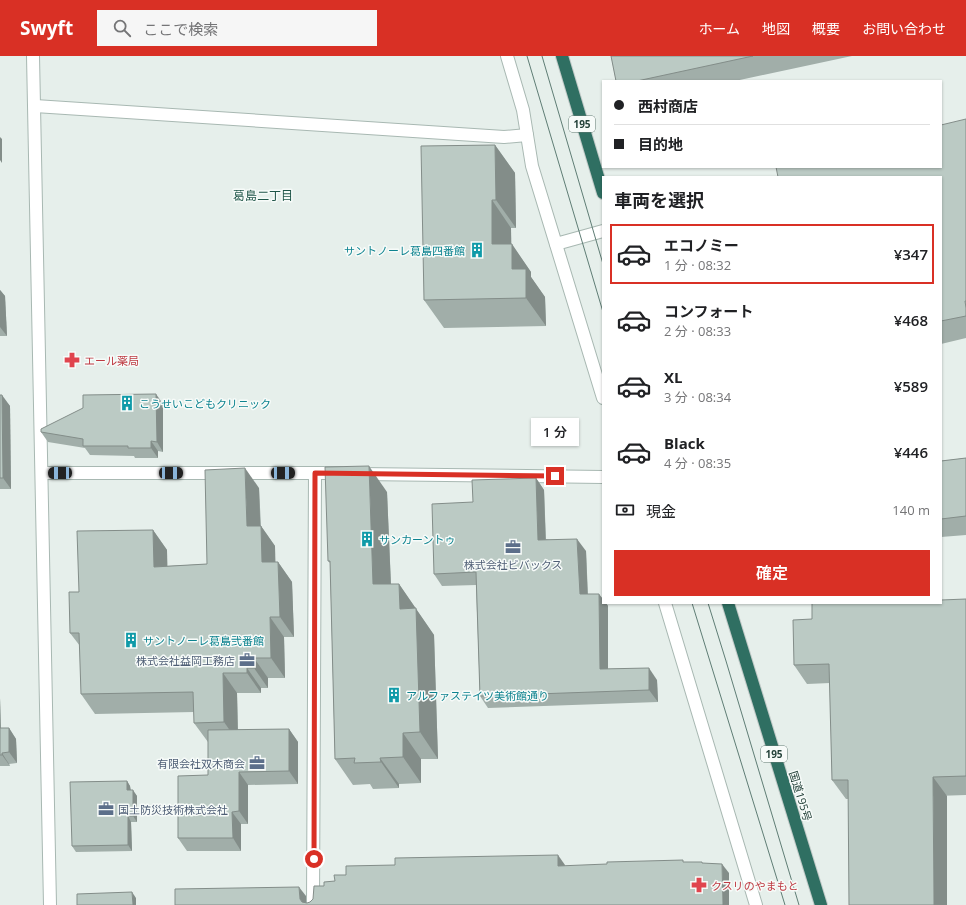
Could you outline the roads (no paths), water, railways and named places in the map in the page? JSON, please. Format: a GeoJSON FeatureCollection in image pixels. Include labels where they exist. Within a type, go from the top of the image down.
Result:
{"type":"FeatureCollection","features":[{"type":"Feature","properties":{"kind":"highway","name":"195"},"geometry":{"type":"LineString","coordinates":[[562,56],[602,190]]}},
{"type":"Feature","properties":{"kind":"highway","name":"国道195号"},"geometry":{"type":"LineString","coordinates":[[728,604],[821,905]]}},
{"type":"Feature","properties":{"kind":"street"},"geometry":{"type":"LineString","coordinates":[[33,56],[50,905]]}},
{"type":"Feature","properties":{"kind":"street"},"geometry":{"type":"LineString","coordinates":[[507,56],[523,110],[532,166],[602,395]]}},
{"type":"Feature","properties":{"kind":"street"},"geometry":{"type":"LineString","coordinates":[[34,106],[504,137],[527,135]]}},
{"type":"Feature","properties":{"kind":"street"},"geometry":{"type":"LineString","coordinates":[[556,244],[602,231]]}},
{"type":"Feature","properties":{"kind":"street"},"geometry":{"type":"LineString","coordinates":[[42,473],[315,473],[602,477]]}},
{"type":"Feature","properties":{"kind":"street"},"geometry":{"type":"LineString","coordinates":[[313,905],[315,473]]}},
{"type":"Feature","properties":{"kind":"street"},"geometry":{"type":"LineString","coordinates":[[665,604],[756,905]]}},
{"type":"Feature","properties":{"kind":"tram line"},"geometry":{"type":"LineString","coordinates":[[527,56],[602,309]]}},
{"type":"Feature","properties":{"kind":"tram line"},"geometry":{"type":"LineString","coordinates":[[542,56],[602,261]]}},
{"type":"Feature","properties":{"kind":"tram line"},"geometry":{"type":"LineString","coordinates":[[692,604],[785,905]]}},
{"type":"Feature","properties":{"kind":"tram line"},"geometry":{"type":"LineString","coordinates":[[708,604],[799,905]]}},
{"type":"Feature","properties":{"kind":"place","name":"サントノーレ葛島四番館"},"geometry":{"type":"Point","coordinates":[477,250]}},
{"type":"Feature","properties":{"kind":"place","name":"エール薬局"},"geometry":{"type":"Point","coordinates":[72,360]}},
{"type":"Feature","properties":{"kind":"place","name":"こうせいこどもクリニック"},"geometry":{"type":"Point","coordinates":[127,403]}},
{"type":"Feature","properties":{"kind":"place","name":"サンカーントゥ"},"geometry":{"type":"Point","coordinates":[367,539]}},
{"type":"Feature","properties":{"kind":"place","name":"株式会社ビバックス"},"geometry":{"type":"Point","coordinates":[513,547]}},
{"type":"Feature","properties":{"kind":"place","name":"サントノーレ葛島弐番館"},"geometry":{"type":"Point","coordinates":[131,640]}},
{"type":"Feature","properties":{"kind":"place","name":"株式会社益岡工務店"},"geometry":{"type":"Point","coordinates":[247,660]}},
{"type":"Feature","properties":{"kind":"place","name":"アルファステイツ美術館通り"},"geometry":{"type":"Point","coordinates":[394,695]}},
{"type":"Feature","properties":{"kind":"place","name":"有限会社双木商会"},"geometry":{"type":"Point","coordinates":[257,763]}},
{"type":"Feature","properties":{"kind":"place","name":"国土防災技術株式会社"},"geometry":{"type":"Point","coordinates":[106,809]}},
{"type":"Feature","properties":{"kind":"place","name":"クスリのやまもと"},"geometry":{"type":"Point","coordinates":[699,885]}},
{"type":"Feature","properties":{"kind":"district","name":"葛島二丁目"},"geometry":{"type":"Point","coordinates":[263,195]}}]}
